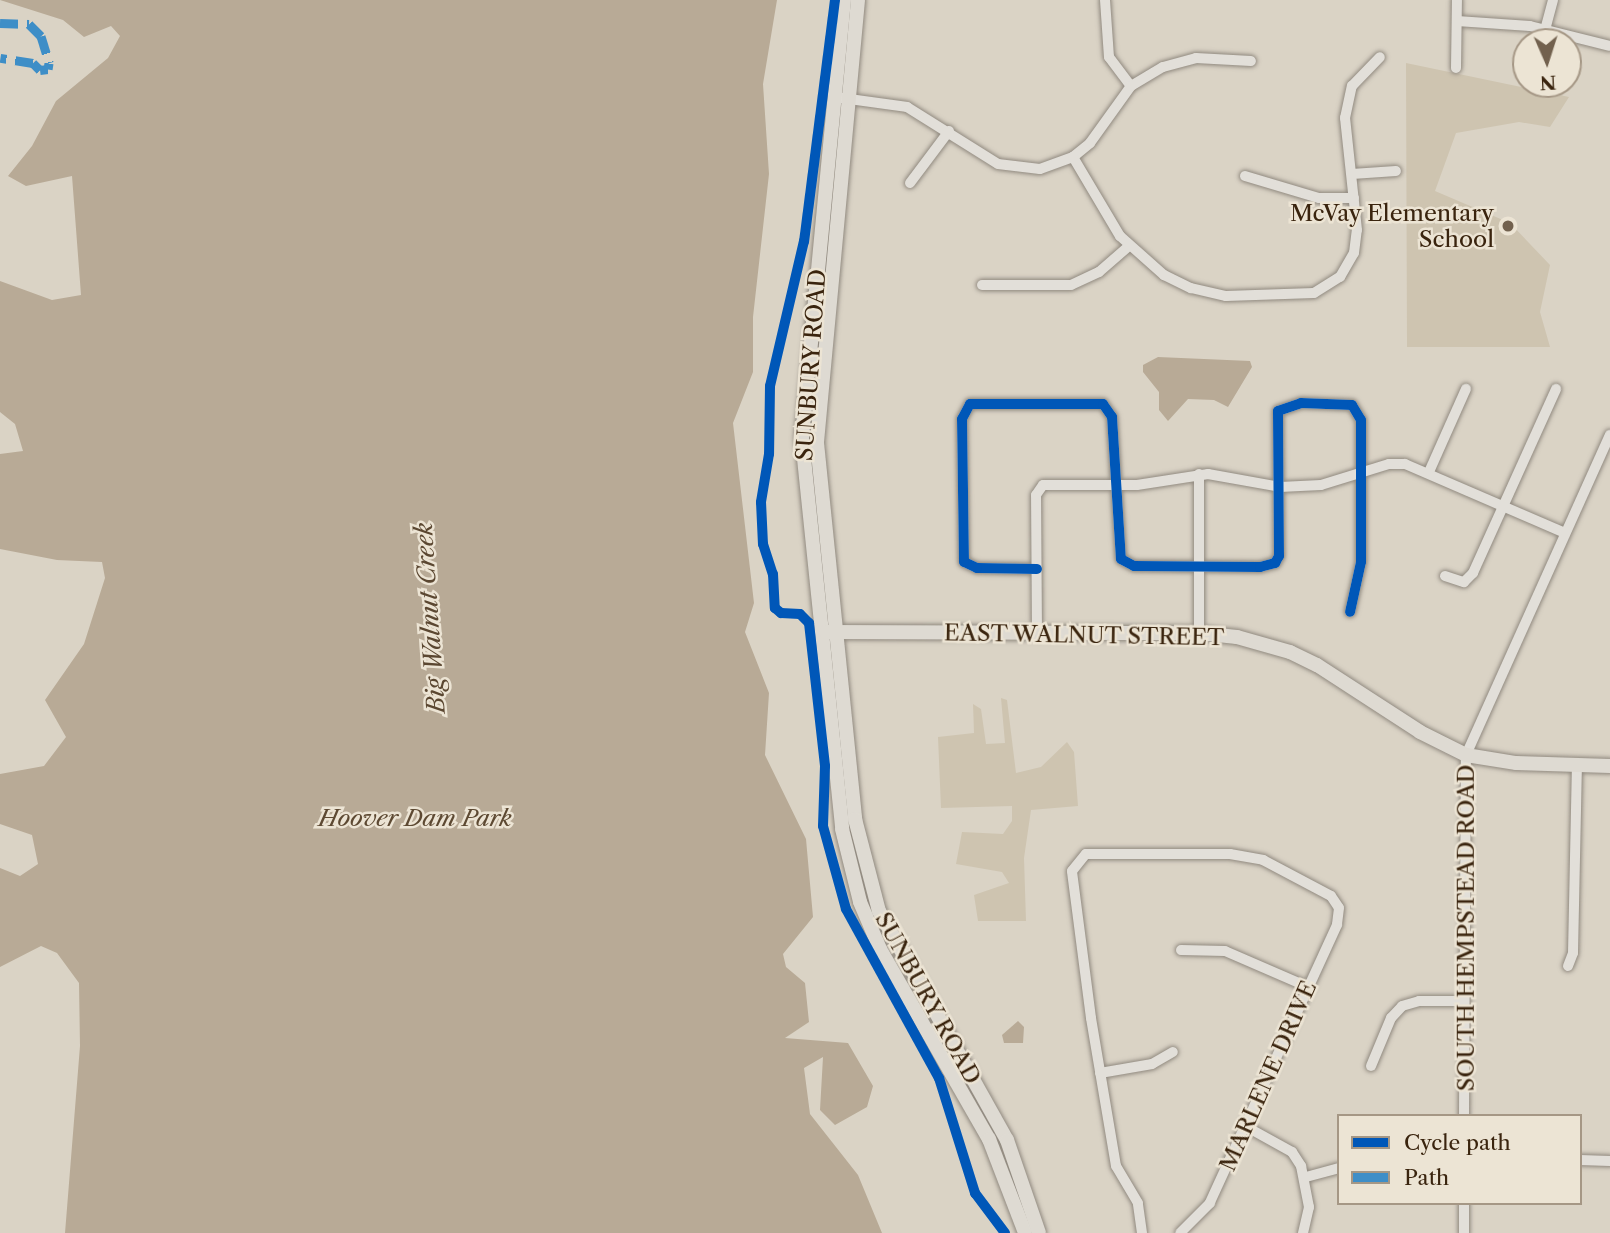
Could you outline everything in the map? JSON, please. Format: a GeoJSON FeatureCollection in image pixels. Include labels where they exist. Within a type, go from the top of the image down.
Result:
{"type":"FeatureCollection","features":[{"type":"Feature","properties":{"kind":"main road"},"geometry":{"type":"LineString","coordinates":[[841,98],[844,0]]}},
{"type":"Feature","properties":{"kind":"main road","name":"SUNBURY ROAD"},"geometry":{"type":"LineString","coordinates":[[858,0],[841,98],[803,419],[806,499],[819,531],[827,632],[845,719],[855,819],[879,911],[1007,1140],[1040,1233]]}},
{"type":"Feature","properties":{"kind":"main road","name":"SUNBURY ROAD"},"geometry":{"type":"LineString","coordinates":[[841,98],[841,186],[817,443],[827,632],[842,829],[860,902],[880,949],[989,1139],[1025,1233]]}},
{"type":"Feature","properties":{"kind":"main road","name":"EAST WALNUT STREET"},"geometry":{"type":"LineString","coordinates":[[827,632],[1199,633],[1243,638],[1290,652],[1466,755],[1577,766],[1610,766]]}},
{"type":"Feature","properties":{"kind":"street"},"geometry":{"type":"LineString","coordinates":[[1105,0],[1109,57],[1131,86]]}},
{"type":"Feature","properties":{"kind":"street"},"geometry":{"type":"LineString","coordinates":[[1456,68],[1457,0]]}},
{"type":"Feature","properties":{"kind":"street"},"geometry":{"type":"LineString","coordinates":[[1546,28],[1553,0]]}},
{"type":"Feature","properties":{"kind":"street"},"geometry":{"type":"LineString","coordinates":[[1457,21],[1525,28]]}},
{"type":"Feature","properties":{"kind":"street"},"geometry":{"type":"LineString","coordinates":[[1582,39],[1610,46]]}},
{"type":"Feature","properties":{"kind":"street"},"geometry":{"type":"LineString","coordinates":[[1073,157],[1129,246],[1164,275],[1214,294],[1305,295],[1337,286],[1354,253],[1354,198],[1345,118],[1352,86],[1380,57]]}},
{"type":"Feature","properties":{"kind":"street"},"geometry":{"type":"LineString","coordinates":[[841,98],[907,107],[949,131],[985,157],[1010,167],[1040,169],[1073,157],[1090,143],[1131,86],[1175,62],[1217,58],[1251,61]]}},
{"type":"Feature","properties":{"kind":"street"},"geometry":{"type":"LineString","coordinates":[[911,183],[949,131]]}},
{"type":"Feature","properties":{"kind":"street"},"geometry":{"type":"LineString","coordinates":[[1352,174],[1396,171]]}},
{"type":"Feature","properties":{"kind":"street"},"geometry":{"type":"LineString","coordinates":[[1245,176],[1319,198],[1354,198]]}},
{"type":"Feature","properties":{"kind":"street"},"geometry":{"type":"LineString","coordinates":[[982,285],[1071,285],[1099,272],[1129,246]]}},
{"type":"Feature","properties":{"kind":"street"},"geometry":{"type":"LineString","coordinates":[[1429,472],[1466,389]]}},
{"type":"Feature","properties":{"kind":"street"},"geometry":{"type":"LineString","coordinates":[[1445,576],[1460,582],[1471,577],[1556,389]]}},
{"type":"Feature","properties":{"kind":"street"},"geometry":{"type":"LineString","coordinates":[[1037,569],[976,568],[964,562],[962,419],[966,407],[975,403],[1083,404],[1109,408],[1119,551],[1126,564],[1199,566],[1275,563],[1279,556],[1280,487],[1277,416],[1286,405],[1346,404],[1357,409],[1361,471],[1361,562],[1350,612]]}},
{"type":"Feature","properties":{"kind":"street","name":"SOUTH HEMPSTEAD ROAD"},"geometry":{"type":"LineString","coordinates":[[1464,1114],[1466,755],[1610,435]]}},
{"type":"Feature","properties":{"kind":"street"},"geometry":{"type":"LineString","coordinates":[[1037,633],[1036,495],[1041,487],[1115,485],[1199,474],[1280,487],[1321,485],[1389,464],[1429,472],[1565,533]]}},
{"type":"Feature","properties":{"kind":"street"},"geometry":{"type":"LineString","coordinates":[[1199,474],[1199,633]]}},
{"type":"Feature","properties":{"kind":"street"},"geometry":{"type":"LineString","coordinates":[[1567,966],[1573,953],[1577,766]]}},
{"type":"Feature","properties":{"kind":"street","name":"MARLENE DRIVE"},"geometry":{"type":"LineString","coordinates":[[1100,1073],[1072,871],[1079,859],[1109,853],[1230,854],[1263,860],[1331,896],[1339,908],[1336,925],[1210,1203],[1180,1233]]}},
{"type":"Feature","properties":{"kind":"street"},"geometry":{"type":"LineString","coordinates":[[1181,950],[1225,951],[1308,987]]}},
{"type":"Feature","properties":{"kind":"street"},"geometry":{"type":"LineString","coordinates":[[1371,1066],[1391,1018],[1402,1006],[1419,1001],[1464,1001]]}},
{"type":"Feature","properties":{"kind":"street"},"geometry":{"type":"LineString","coordinates":[[1142,1233],[1138,1203],[1115,1166],[1100,1073],[1153,1064],[1173,1052]]}},
{"type":"Feature","properties":{"kind":"street"},"geometry":{"type":"LineString","coordinates":[[1245,1126],[1292,1152],[1306,1177],[1309,1207],[1303,1233]]}},
{"type":"Feature","properties":{"kind":"street"},"geometry":{"type":"LineString","coordinates":[[1582,1160],[1610,1161]]}},
{"type":"Feature","properties":{"kind":"street"},"geometry":{"type":"LineString","coordinates":[[1306,1177],[1337,1169]]}},
{"type":"Feature","properties":{"kind":"street"},"geometry":{"type":"LineString","coordinates":[[1464,1205],[1464,1233]]}},
{"type":"Feature","properties":{"kind":"shaded area"},"geometry":{"type":"Polygon","coordinates":[[[1406,63],[1512,85],[1512,98],[1568,98],[1550,127],[1519,122],[1456,133],[1435,191],[1510,223],[1550,265],[1540,312],[1550,347],[1407,347],[1406,63]]]}},
{"type":"Feature","properties":{"kind":"shaded area"},"geometry":{"type":"Polygon","coordinates":[[[1001,698],[1007,700],[1016,773],[1041,767],[1067,742],[1074,752],[1078,806],[1031,810],[1024,858],[1026,921],[978,921],[974,895],[1009,883],[1002,872],[956,864],[962,832],[1003,834],[1012,821],[1012,806],[941,808],[938,737],[974,733],[973,704],[981,709],[986,744],[1005,743],[1001,698]]]}},
{"type":"Feature","properties":{"kind":"water","name":"Hoover Dam Park"},"geometry":{"type":"Polygon","coordinates":[[[0,0],[777,0],[763,84],[769,174],[753,317],[753,372],[733,423],[754,603],[745,632],[769,693],[765,755],[806,839],[813,917],[783,954],[786,967],[805,983],[809,1022],[785,1038],[848,1043],[873,1086],[867,1107],[835,1125],[820,1110],[823,1057],[804,1068],[810,1114],[858,1175],[882,1233],[65,1233],[80,1046],[79,983],[57,953],[41,946],[0,967],[0,868],[20,876],[38,864],[32,835],[0,824],[0,774],[44,766],[66,737],[45,700],[84,644],[105,578],[102,562],[57,560],[0,549],[0,454],[23,451],[15,424],[0,412],[0,281],[52,300],[81,295],[72,176],[26,186],[8,176],[32,146],[56,101],[108,58],[120,36],[111,26],[84,37],[63,20],[0,0]]]}},
{"type":"Feature","properties":{"kind":"water"},"geometry":{"type":"Polygon","coordinates":[[[1158,357],[1250,361],[1252,367],[1228,407],[1214,400],[1188,399],[1168,421],[1159,410],[1159,392],[1143,372],[1143,365],[1158,357]]]}},
{"type":"Feature","properties":{"kind":"water"},"geometry":{"type":"Polygon","coordinates":[[[1018,1021],[1024,1027],[1023,1043],[1004,1043],[1002,1035],[1018,1021]]]}},
{"type":"Feature","properties":{"kind":"marked path"},"geometry":{"type":"LineString","coordinates":[[0,23],[29,24],[41,36],[49,63],[48,69],[40,70],[33,63],[0,58]]}},
{"type":"Feature","properties":{"kind":"cycle path"},"geometry":{"type":"LineString","coordinates":[[835,0],[804,241],[770,386],[769,454],[761,502],[763,544],[773,574],[775,608],[781,613],[800,614],[809,623],[825,766],[823,826],[846,909],[939,1078],[975,1193],[1005,1233]]}},
{"type":"Feature","properties":{"kind":"cycle path"},"geometry":{"type":"LineString","coordinates":[[1037,569],[977,568],[964,562],[962,419],[970,404],[1103,404],[1112,417],[1121,559],[1134,566],[1260,567],[1275,563],[1279,556],[1278,411],[1301,403],[1352,405],[1361,420],[1361,562],[1350,612]]}},
{"type":"Feature","properties":{"kind":"place","name":"McVay Elementary School"},"geometry":{"type":"Point","coordinates":[1508,226]}},
{"type":"Feature","properties":{"kind":"water label","name":"Big Walnut Creek"},"geometry":{"type":"Point","coordinates":[430,618]}}]}
